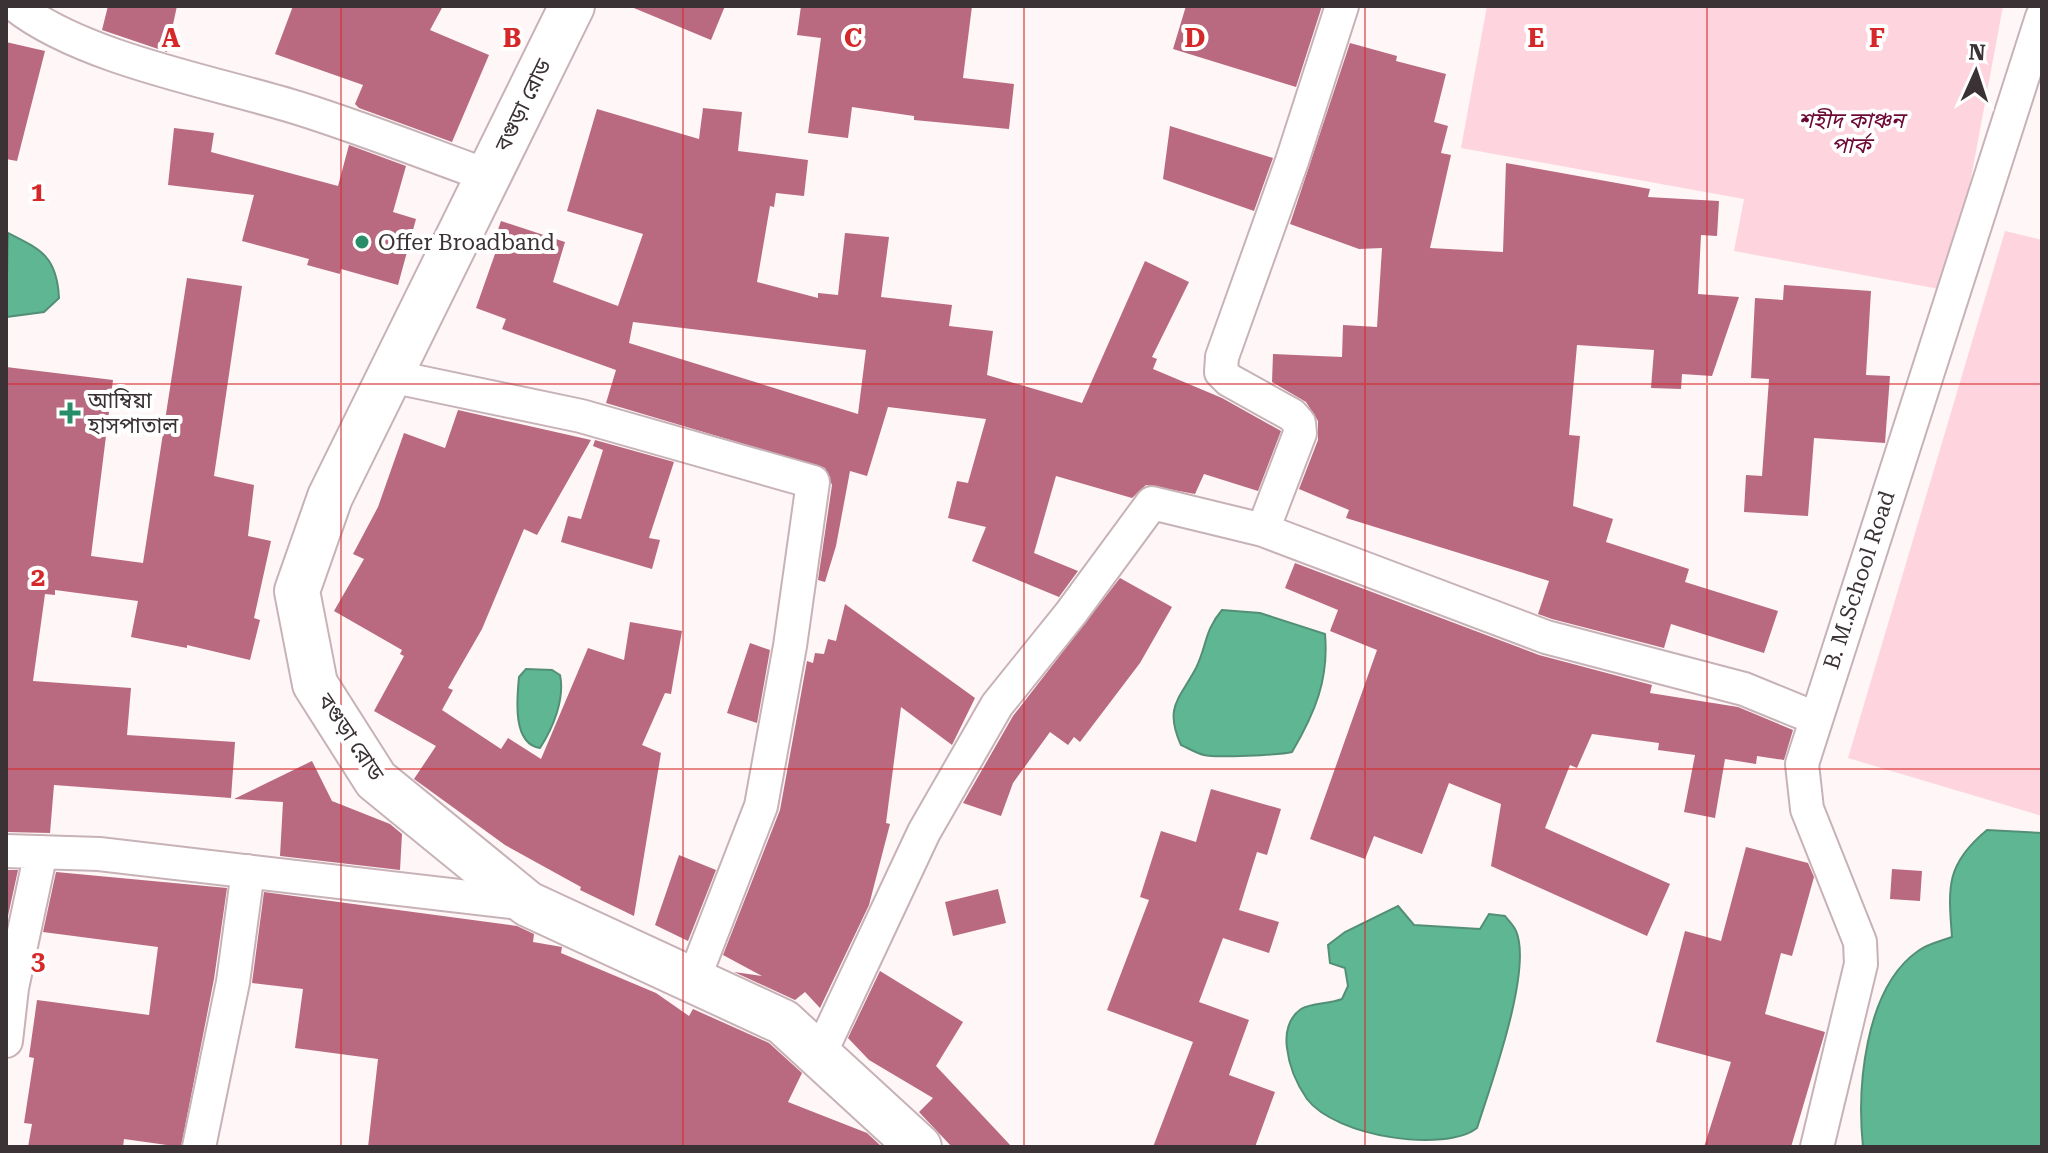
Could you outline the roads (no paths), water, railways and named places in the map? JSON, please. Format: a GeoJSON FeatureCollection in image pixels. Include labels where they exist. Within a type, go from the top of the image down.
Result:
{"type":"FeatureCollection","features":[{"type":"Feature","properties":{"kind":"main road","name":"বগুড়া রোড"},"geometry":{"type":"LineString","coordinates":[[572,6],[330,497],[297,591],[315,684],[376,780],[528,904],[783,1022],[919,1147]]}},
{"type":"Feature","properties":{"kind":"street"},"geometry":{"type":"LineString","coordinates":[[16,6],[75,40],[299,108],[489,176]]}},
{"type":"Feature","properties":{"kind":"street"},"geometry":{"type":"LineString","coordinates":[[1263,530],[1300,433],[1299,423],[1292,415],[1229,380],[1221,372],[1222,357],[1292,161],[1342,6]]}},
{"type":"Feature","properties":{"kind":"street","name":"B. M.School Road"},"geometry":{"type":"LineString","coordinates":[[1817,1147],[1861,964],[1860,942],[1853,920],[1803,793],[1802,764],[2042,17]]}},
{"type":"Feature","properties":{"kind":"street"},"geometry":{"type":"LineString","coordinates":[[390,376],[581,416],[813,482],[790,646],[761,806],[693,981]]}},
{"type":"Feature","properties":{"kind":"street"},"geometry":{"type":"LineString","coordinates":[[819,1056],[924,832],[997,705],[1071,613],[1152,503],[1263,530],[1546,637],[1744,689],[1815,718]]}},
{"type":"Feature","properties":{"kind":"street"},"geometry":{"type":"LineString","coordinates":[[6,851],[99,854],[528,904]]}},
{"type":"Feature","properties":{"kind":"street"},"geometry":{"type":"LineString","coordinates":[[6,1041],[12,988],[41,852]]}},
{"type":"Feature","properties":{"kind":"street"},"geometry":{"type":"LineString","coordinates":[[199,1147],[233,982],[248,871]]}},
{"type":"Feature","properties":{"kind":"place","name":"Offer Broadband"},"geometry":{"type":"Point","coordinates":[362,242]}},
{"type":"Feature","properties":{"kind":"place","name":"আম্বিয়া হাসপাতাল"},"geometry":{"type":"Point","coordinates":[70,413]}},
{"type":"Feature","properties":{"kind":"park label","name":"শহীদ কাঞ্চন পার্ক"},"geometry":{"type":"Point","coordinates":[1851,132]}}]}
